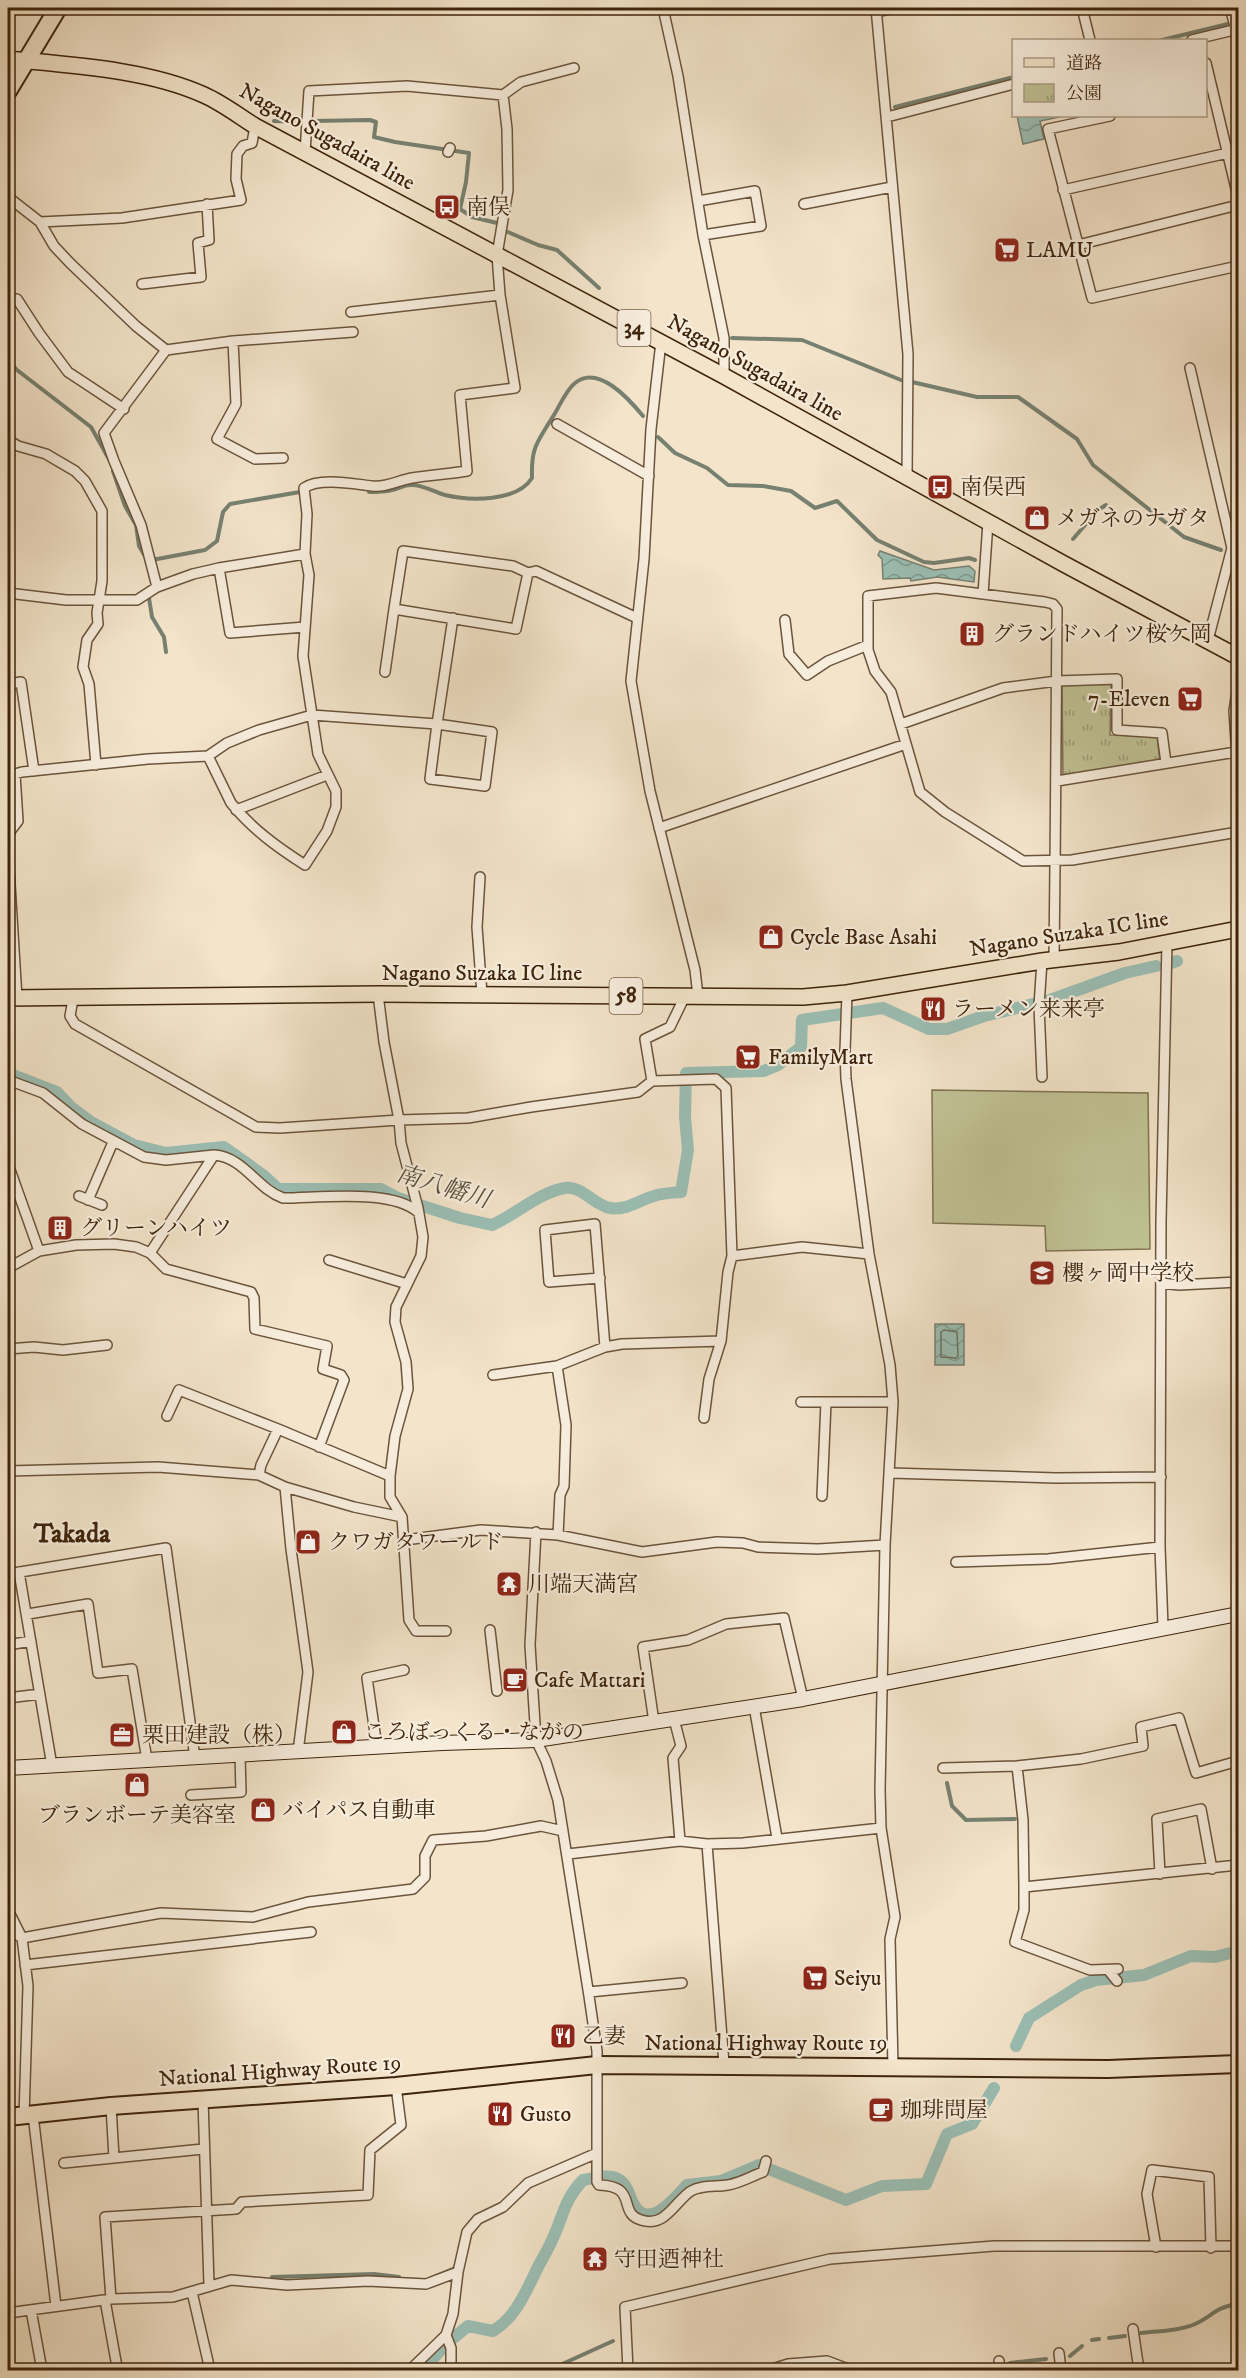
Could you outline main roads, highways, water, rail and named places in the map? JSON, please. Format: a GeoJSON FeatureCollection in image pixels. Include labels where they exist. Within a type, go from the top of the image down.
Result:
{"type":"FeatureCollection","features":[{"type":"Feature","properties":{"kind":"highway"},"geometry":{"type":"LineString","coordinates":[[8,91],[58,8]]}},
{"type":"Feature","properties":{"kind":"highway","name":"National Highway Route 19"},"geometry":{"type":"LineString","coordinates":[[21,2116],[111,2106],[396,2086],[597,2065],[724,2064],[1108,2069],[1239,2064]]}},
{"type":"Feature","properties":{"kind":"main road","name":"Nagano Sugadaira line"},"geometry":{"type":"LineString","coordinates":[[8,59],[112,71],[153,79],[204,95],[255,126],[661,342],[1239,657]]}},
{"type":"Feature","properties":{"kind":"main road","name":"Nagano Suzaka IC line"},"geometry":{"type":"LineString","coordinates":[[12,998],[378,994],[804,997],[847,993],[1119,952],[1239,929]]}},
{"type":"Feature","properties":{"kind":"water"},"geometry":{"type":"Polygon","coordinates":[[[1017,117],[1060,117],[1040,121],[1044,139],[1023,144],[1017,117]]]}},
{"type":"Feature","properties":{"kind":"water"},"geometry":{"type":"Polygon","coordinates":[[[880,551],[934,570],[969,566],[975,571],[974,582],[937,577],[911,581],[910,578],[883,579],[882,559],[878,555],[880,551]]]}},
{"type":"Feature","properties":{"kind":"water"},"geometry":{"type":"Polygon","coordinates":[[[935,1324],[964,1324],[964,1365],[935,1365],[935,1324]]]}},
{"type":"Feature","properties":{"kind":"waterway"},"geometry":{"type":"LineString","coordinates":[[1166,39],[1228,24]]}},
{"type":"Feature","properties":{"kind":"waterway"},"geometry":{"type":"LineString","coordinates":[[895,107],[1012,78]]}},
{"type":"Feature","properties":{"kind":"waterway"},"geometry":{"type":"LineString","coordinates":[[311,121],[370,120],[376,122],[374,137],[469,153],[460,209],[472,217],[497,223]]}},
{"type":"Feature","properties":{"kind":"waterway"},"geometry":{"type":"LineString","coordinates":[[274,121],[303,122]]}},
{"type":"Feature","properties":{"kind":"waterway"},"geometry":{"type":"LineString","coordinates":[[508,232],[538,245],[557,250],[599,288]]}},
{"type":"Feature","properties":{"kind":"waterway"},"geometry":{"type":"LineString","coordinates":[[732,338],[802,340],[901,380]]}},
{"type":"Feature","properties":{"kind":"waterway"},"geometry":{"type":"LineString","coordinates":[[8,360],[17,370],[91,427],[110,461]]}},
{"type":"Feature","properties":{"kind":"waterway"},"geometry":{"type":"LineString","coordinates":[[369,492],[389,491],[410,485],[424,487],[445,495],[480,499],[516,492],[532,478],[536,446],[565,395],[571,386],[584,378],[593,378],[612,386],[643,416]]}},
{"type":"Feature","properties":{"kind":"waterway"},"geometry":{"type":"LineString","coordinates":[[912,382],[977,397],[1018,397],[1077,439],[1093,465],[1184,537],[1221,550]]}},
{"type":"Feature","properties":{"kind":"waterway"},"geometry":{"type":"LineString","coordinates":[[658,437],[675,453],[707,468],[728,485],[763,486],[791,491],[815,508],[837,501],[877,540],[924,562],[934,563],[969,558],[975,560]]}},
{"type":"Feature","properties":{"kind":"waterway"},"geometry":{"type":"LineString","coordinates":[[113,471],[125,506],[136,525],[139,546],[146,558]]}},
{"type":"Feature","properties":{"kind":"waterway"},"geometry":{"type":"LineString","coordinates":[[152,560],[205,550],[217,541],[223,512],[230,504],[300,492]]}},
{"type":"Feature","properties":{"kind":"waterway"},"geometry":{"type":"LineString","coordinates":[[1073,539],[1098,510],[1106,505]]}},
{"type":"Feature","properties":{"kind":"waterway"},"geometry":{"type":"LineString","coordinates":[[149,598],[152,617],[164,637],[166,652]]}},
{"type":"Feature","properties":{"kind":"waterway","name":"南八幡川"},"geometry":{"type":"LineString","coordinates":[[1171,963],[1177,961]]}},
{"type":"Feature","properties":{"kind":"waterway","name":"南八幡川"},"geometry":{"type":"LineString","coordinates":[[8,1073],[57,1092],[71,1107],[91,1122],[134,1145],[166,1153],[224,1147],[263,1175],[278,1189],[381,1189],[398,1198],[460,1218],[492,1225],[546,1194],[565,1188],[577,1189],[598,1203],[616,1209],[657,1195],[681,1192],[688,1150],[685,1117],[686,1073],[764,1071],[778,1065],[801,1047],[802,1020],[883,1008],[929,1029],[947,1029],[984,1016],[1050,1000],[1125,973],[1156,966]]}},
{"type":"Feature","properties":{"kind":"waterway"},"geometry":{"type":"LineString","coordinates":[[947,1783],[952,1806],[966,1820],[1015,1819]]}},
{"type":"Feature","properties":{"kind":"waterway"},"geometry":{"type":"LineString","coordinates":[[1016,2046],[1029,2018],[1081,1985],[1096,1980],[1144,1975],[1191,1956],[1215,1957],[1238,1951]]}},
{"type":"Feature","properties":{"kind":"waterway"},"geometry":{"type":"LineString","coordinates":[[423,2370],[446,2344],[468,2326],[493,2331],[515,2310],[550,2245],[568,2201],[583,2180],[604,2177],[620,2180],[638,2210],[645,2214],[653,2214],[661,2210],[687,2185],[721,2181],[759,2165],[846,2200],[882,2186],[926,2184],[947,2134],[972,2124],[994,2088]]}},
{"type":"Feature","properties":{"kind":"waterway"},"geometry":{"type":"LineString","coordinates":[[431,2278],[455,2268]]}},
{"type":"Feature","properties":{"kind":"waterway"},"geometry":{"type":"LineString","coordinates":[[272,2277],[374,2274],[399,2277]]}},
{"type":"Feature","properties":{"kind":"waterway"},"geometry":{"type":"LineString","coordinates":[[1141,2333],[1189,2326],[1230,2305],[1238,2304]]}},
{"type":"Feature","properties":{"kind":"waterway"},"geometry":{"type":"LineString","coordinates":[[1109,2338],[1125,2336]]}},
{"type":"Feature","properties":{"kind":"waterway"},"geometry":{"type":"LineString","coordinates":[[1092,2340],[1099,2339]]}},
{"type":"Feature","properties":{"kind":"waterway"},"geometry":{"type":"LineString","coordinates":[[549,2370],[613,2341]]}},
{"type":"Feature","properties":{"kind":"waterway"},"geometry":{"type":"LineString","coordinates":[[1070,2356],[1082,2346]]}},
{"type":"Feature","properties":{"kind":"waterway"},"geometry":{"type":"LineString","coordinates":[[1010,2363],[1046,2359]]}},
{"type":"Feature","properties":{"kind":"waterway"},"geometry":{"type":"LineString","coordinates":[[950,2370],[990,2366]]}},
{"type":"Feature","properties":{"kind":"place","name":"南俣"},"geometry":{"type":"Point","coordinates":[447,207]}},
{"type":"Feature","properties":{"kind":"place","name":"LAMU"},"geometry":{"type":"Point","coordinates":[1007,250]}},
{"type":"Feature","properties":{"kind":"place","name":"南俣西"},"geometry":{"type":"Point","coordinates":[940,487]}},
{"type":"Feature","properties":{"kind":"place","name":"メガネのナガタ"},"geometry":{"type":"Point","coordinates":[1037,518]}},
{"type":"Feature","properties":{"kind":"place","name":"グランドハイツ桜ケ岡"},"geometry":{"type":"Point","coordinates":[972,634]}},
{"type":"Feature","properties":{"kind":"place","name":"7-Eleven"},"geometry":{"type":"Point","coordinates":[1190,699]}},
{"type":"Feature","properties":{"kind":"place","name":"Cycle Base Asahi"},"geometry":{"type":"Point","coordinates":[771,937]}},
{"type":"Feature","properties":{"kind":"place","name":"ラーメン来来亭"},"geometry":{"type":"Point","coordinates":[933,1009]}},
{"type":"Feature","properties":{"kind":"place","name":"FamilyMart"},"geometry":{"type":"Point","coordinates":[748,1057]}},
{"type":"Feature","properties":{"kind":"place","name":"グリーンハイツ"},"geometry":{"type":"Point","coordinates":[60,1228]}},
{"type":"Feature","properties":{"kind":"place","name":"櫻ヶ岡中学校"},"geometry":{"type":"Point","coordinates":[1042,1273]}},
{"type":"Feature","properties":{"kind":"place","name":"クワガタワールド"},"geometry":{"type":"Point","coordinates":[308,1542]}},
{"type":"Feature","properties":{"kind":"place","name":"川端天満宮"},"geometry":{"type":"Point","coordinates":[509,1584]}},
{"type":"Feature","properties":{"kind":"place","name":"Cafe Mattari"},"geometry":{"type":"Point","coordinates":[515,1680]}},
{"type":"Feature","properties":{"kind":"place","name":"ころぼっくる・ながの"},"geometry":{"type":"Point","coordinates":[344,1732]}},
{"type":"Feature","properties":{"kind":"place","name":"栗田建設（株）"},"geometry":{"type":"Point","coordinates":[122,1735]}},
{"type":"Feature","properties":{"kind":"place","name":"ブランボーテ美容室"},"geometry":{"type":"Point","coordinates":[137,1785]}},
{"type":"Feature","properties":{"kind":"place","name":"バイパス自動車"},"geometry":{"type":"Point","coordinates":[263,1810]}},
{"type":"Feature","properties":{"kind":"place","name":"Seiyu"},"geometry":{"type":"Point","coordinates":[815,1978]}},
{"type":"Feature","properties":{"kind":"place","name":"乙妻"},"geometry":{"type":"Point","coordinates":[563,2036]}},
{"type":"Feature","properties":{"kind":"place","name":"珈琲問屋"},"geometry":{"type":"Point","coordinates":[881,2110]}},
{"type":"Feature","properties":{"kind":"place","name":"Gusto"},"geometry":{"type":"Point","coordinates":[500,2114]}},
{"type":"Feature","properties":{"kind":"place","name":"守田迺神社"},"geometry":{"type":"Point","coordinates":[595,2259]}},
{"type":"Feature","properties":{"kind":"district","name":"Takada"},"geometry":{"type":"Point","coordinates":[72,1534]}}]}
